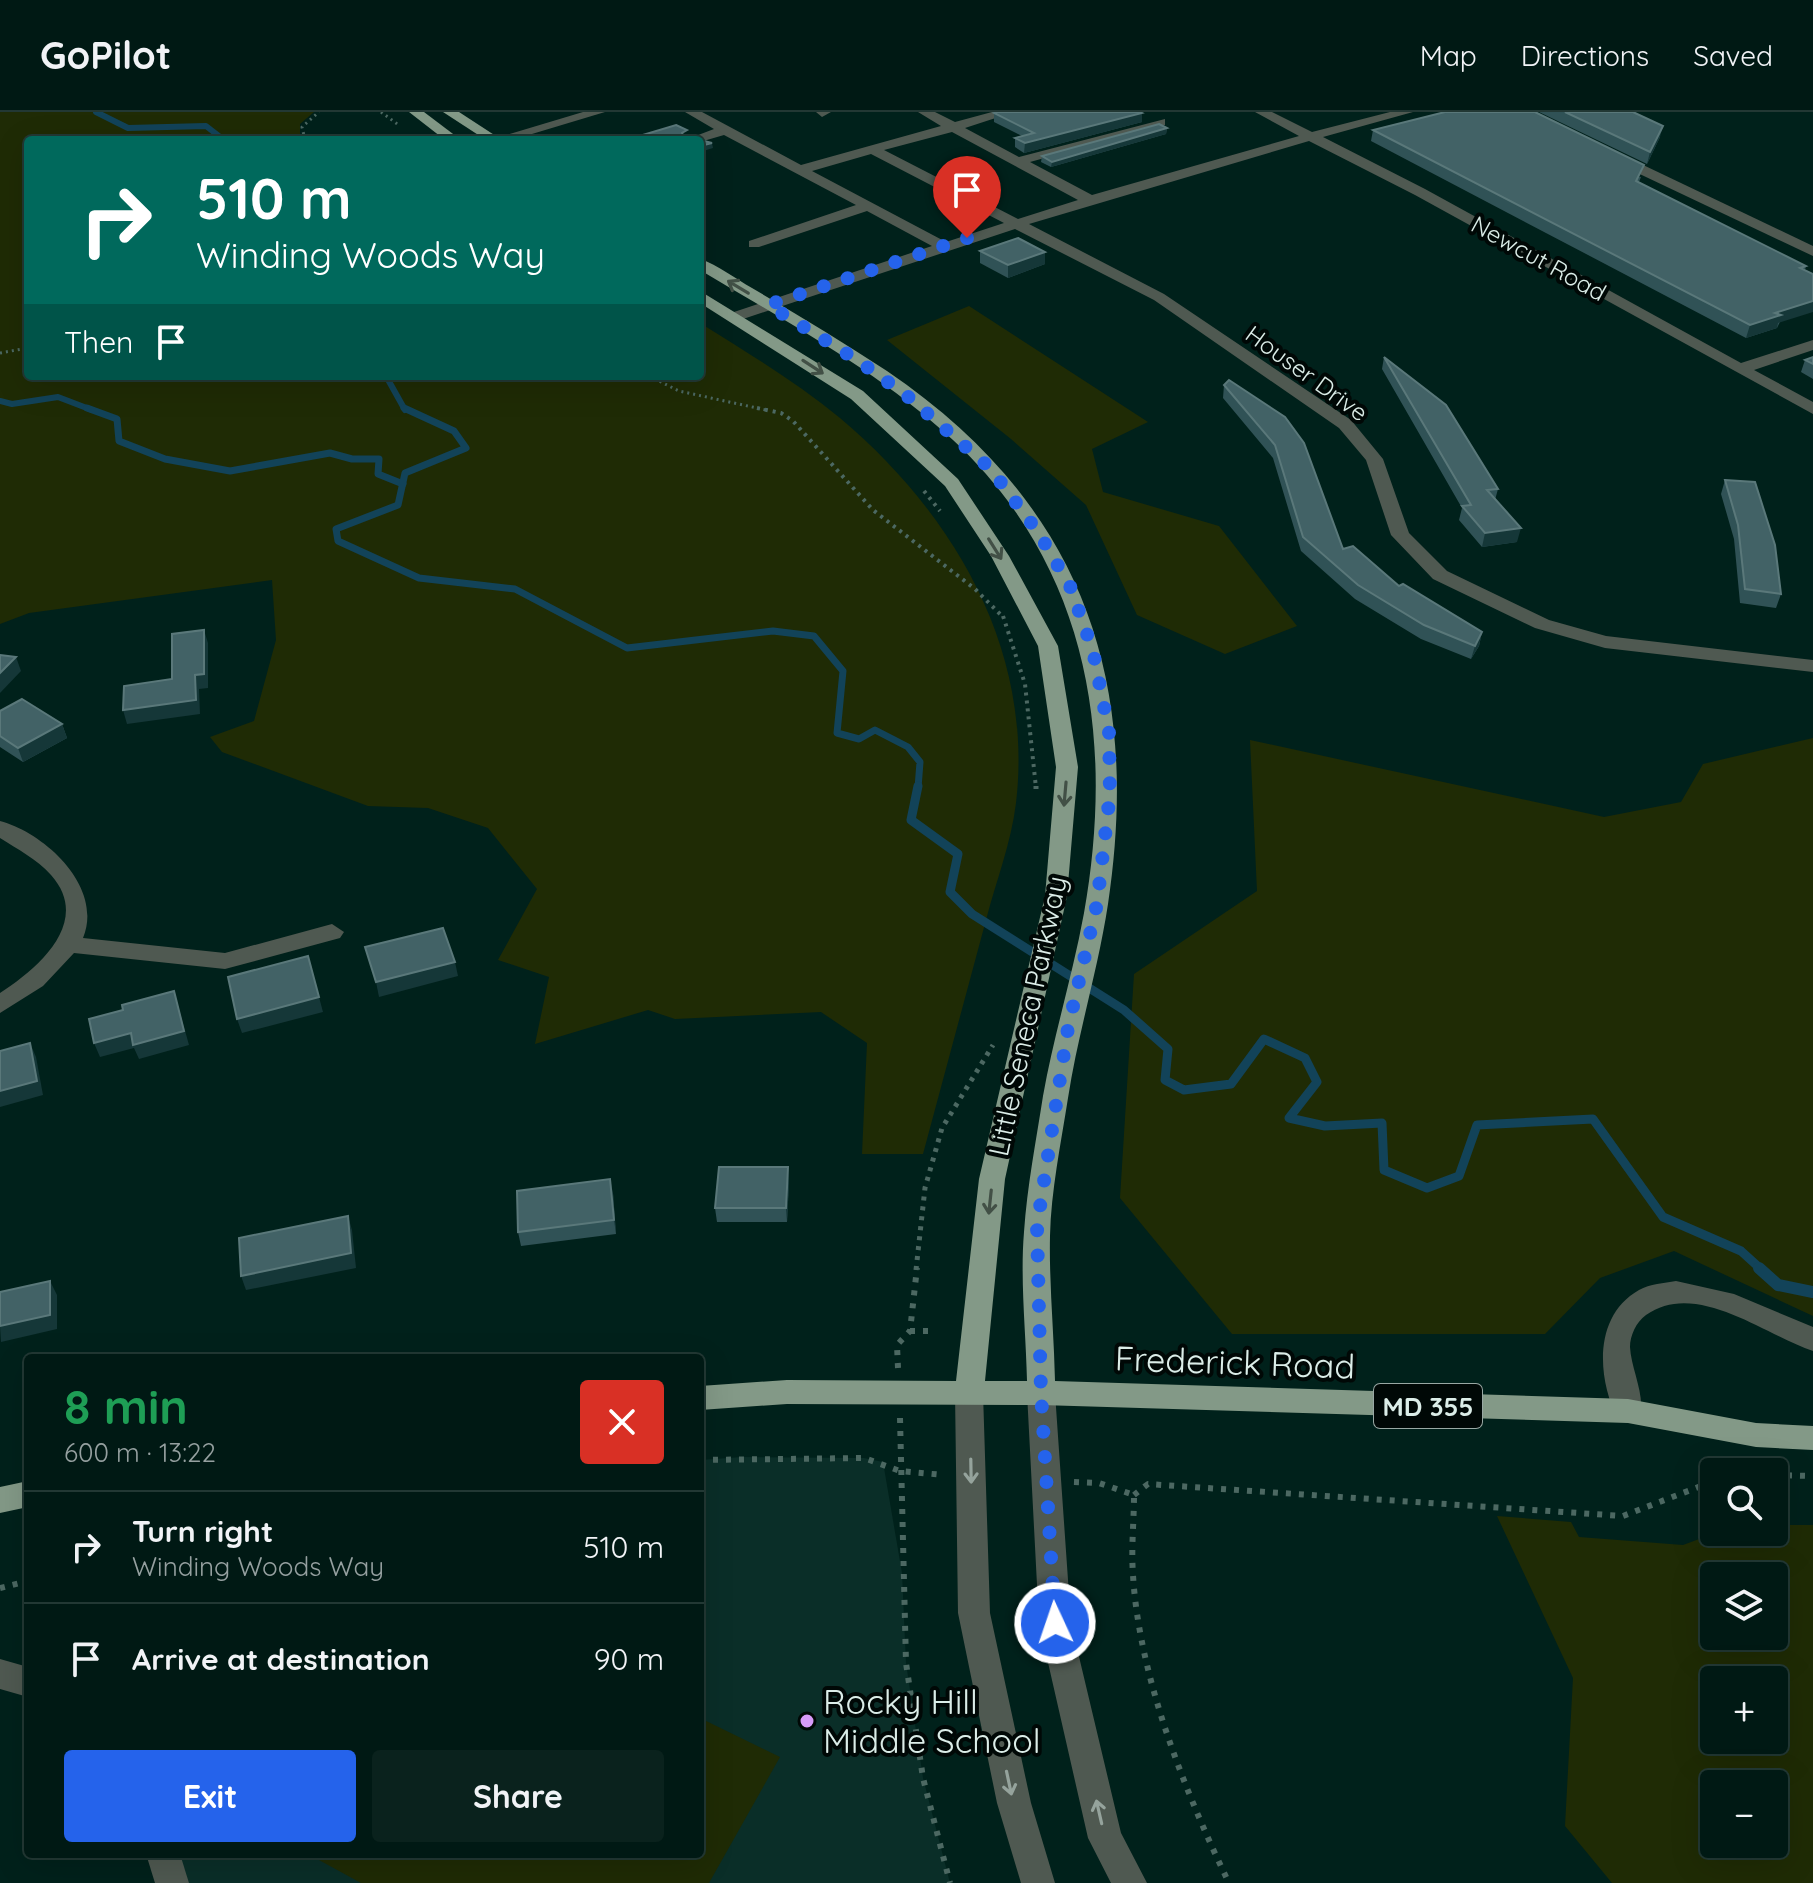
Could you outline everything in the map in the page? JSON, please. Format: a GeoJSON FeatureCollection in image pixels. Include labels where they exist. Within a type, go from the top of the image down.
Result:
{"type":"FeatureCollection","features":[{"type":"Feature","properties":{"kind":"main road"},"geometry":{"type":"LineString","coordinates":[[416,112],[449,136]]}},
{"type":"Feature","properties":{"kind":"main road"},"geometry":{"type":"LineString","coordinates":[[450,112],[489,136]]}},
{"type":"Feature","properties":{"kind":"main road","name":"Little Seneca Parkway"},"geometry":{"type":"LineString","coordinates":[[704,266],[857,360],[906,395],[990,468],[1038,532],[1070,586],[1093,651],[1109,732],[1110,794],[1097,904],[1068,1028],[1037,1226],[1041,1393]]}},
{"type":"Feature","properties":{"kind":"main road","name":"Little Seneca Parkway"},"geometry":{"type":"LineString","coordinates":[[704,298],[857,395],[952,483],[1000,556],[1048,646],[1067,767],[1056,896],[992,1179],[969,1393]]}},
{"type":"Feature","properties":{"kind":"main road","name":"Frederick Road"},"geometry":{"type":"LineString","coordinates":[[704,1398],[787,1392],[1041,1393],[1628,1411],[1756,1435],[1813,1438]]}},
{"type":"Feature","properties":{"kind":"main road"},"geometry":{"type":"LineString","coordinates":[[0,1500],[24,1495]]}},
{"type":"Feature","properties":{"kind":"street"},"geometry":{"type":"LineString","coordinates":[[511,136],[598,112]]}},
{"type":"Feature","properties":{"kind":"street"},"geometry":{"type":"LineString","coordinates":[[692,112],[943,246]]}},
{"type":"Feature","properties":{"kind":"street"},"geometry":{"type":"LineString","coordinates":[[925,112],[1088,199]]}},
{"type":"Feature","properties":{"kind":"street"},"geometry":{"type":"LineString","coordinates":[[802,169],[1007,112]]}},
{"type":"Feature","properties":{"kind":"street","name":"Newcut Road"},"geometry":{"type":"LineString","coordinates":[[1262,112],[1420,192],[1813,409]]}},
{"type":"Feature","properties":{"kind":"street"},"geometry":{"type":"LineString","coordinates":[[734,317],[1088,199],[1306,135],[1406,112]]}},
{"type":"Feature","properties":{"kind":"street"},"geometry":{"type":"LineString","coordinates":[[1020,161],[1160,122]]}},
{"type":"Feature","properties":{"kind":"street"},"geometry":{"type":"LineString","coordinates":[[704,136],[725,130]]}},
{"type":"Feature","properties":{"kind":"street","name":"Houser Drive"},"geometry":{"type":"LineString","coordinates":[[871,149],[1159,297],[1345,424],[1374,459],[1400,535],[1440,575],[1486,600],[1542,624],[1605,642],[1813,666]]}},
{"type":"Feature","properties":{"kind":"street"},"geometry":{"type":"LineString","coordinates":[[1604,152],[1813,252]]}},
{"type":"Feature","properties":{"kind":"street"},"geometry":{"type":"LineString","coordinates":[[754,244],[867,206]]}},
{"type":"Feature","properties":{"kind":"street"},"geometry":{"type":"LineString","coordinates":[[1742,368],[1813,345]]}},
{"type":"Feature","properties":{"kind":"street"},"geometry":{"type":"LineString","coordinates":[[0,828],[63,873],[79,904],[73,938],[42,978],[0,1005]]}},
{"type":"Feature","properties":{"kind":"street"},"geometry":{"type":"LineString","coordinates":[[68,944],[225,961],[332,932]]}},
{"type":"Feature","properties":{"kind":"street"},"geometry":{"type":"LineString","coordinates":[[1628,1411],[1616,1341],[1630,1310],[1652,1294],[1692,1292],[1745,1308],[1813,1340]]}},
{"type":"Feature","properties":{"kind":"street","name":"Little Seneca Parkway"},"geometry":{"type":"LineString","coordinates":[[969,1393],[974,1613],[1014,1803],[1038,1883]]}},
{"type":"Feature","properties":{"kind":"street","name":"Little Seneca Parkway"},"geometry":{"type":"LineString","coordinates":[[1041,1393],[1055,1623],[1105,1838],[1130,1883]]}},
{"type":"Feature","properties":{"kind":"street"},"geometry":{"type":"LineString","coordinates":[[0,1674],[24,1681]]}},
{"type":"Feature","properties":{"kind":"street"},"geometry":{"type":"LineString","coordinates":[[164,1858],[172,1883]]}},
{"type":"Feature","properties":{"kind":"path"},"geometry":{"type":"LineString","coordinates":[[304,136],[302,127],[319,112]]}},
{"type":"Feature","properties":{"kind":"path"},"geometry":{"type":"LineString","coordinates":[[0,353],[24,348]]}},
{"type":"Feature","properties":{"kind":"path"},"geometry":{"type":"LineString","coordinates":[[657,380],[679,391],[781,413],[793,421],[873,510],[975,589],[1002,616]]}},
{"type":"Feature","properties":{"kind":"path"},"geometry":{"type":"LineString","coordinates":[[916,482],[943,515]]}},
{"type":"Feature","properties":{"kind":"path"},"geometry":{"type":"LineString","coordinates":[[989,590],[1002,616],[1025,684],[1037,801]]}},
{"type":"Feature","properties":{"kind":"path"},"geometry":{"type":"LineString","coordinates":[[897,1345],[910,1331],[925,1188],[942,1128],[997,1038]]}},
{"type":"Feature","properties":{"kind":"path"},"geometry":{"type":"LineString","coordinates":[[910,1331],[928,1331]]}},
{"type":"Feature","properties":{"kind":"path"},"geometry":{"type":"LineString","coordinates":[[900,1448],[906,1663],[923,1778],[950,1883]]}},
{"type":"Feature","properties":{"kind":"path"},"geometry":{"type":"LineString","coordinates":[[704,1460],[864,1458],[900,1471],[946,1475]]}},
{"type":"Feature","properties":{"kind":"path"},"geometry":{"type":"LineString","coordinates":[[1788,1475],[1813,1476]]}},
{"type":"Feature","properties":{"kind":"path"},"geometry":{"type":"LineString","coordinates":[[1099,1483],[1134,1495]]}},
{"type":"Feature","properties":{"kind":"path"},"geometry":{"type":"LineString","coordinates":[[1134,1495],[1148,1484],[1177,1485],[1623,1516],[1700,1486]]}},
{"type":"Feature","properties":{"kind":"path"},"geometry":{"type":"LineString","coordinates":[[1134,1495],[1133,1576],[1152,1683],[1191,1805],[1229,1883]]}},
{"type":"Feature","properties":{"kind":"path"},"geometry":{"type":"LineString","coordinates":[[0,1588],[24,1582]]}},
{"type":"Feature","properties":{"kind":"shaded area","name":"Rocky Hill Middle School"},"geometry":{"type":"Polygon","coordinates":[[[864,1458],[883,1462],[902,1573],[906,1663],[923,1778],[950,1883],[173,1883],[168,1858],[704,1858],[704,1460],[864,1458]]]}},
{"type":"Feature","properties":{"kind":"green space"},"geometry":{"type":"Polygon","coordinates":[[[0,112],[314,112],[300,124],[300,136],[24,136],[24,380],[704,380],[704,326],[823,405],[881,456],[918,497],[951,542],[978,589],[998,639],[1012,692],[1018,746],[1016,803],[1011,833],[923,1154],[862,1154],[867,1043],[821,1012],[675,1019],[648,1010],[535,1044],[549,977],[498,960],[537,889],[488,828],[428,808],[368,806],[222,752],[210,737],[254,721],[276,640],[272,580],[29,613],[0,624],[0,112]]]}},
{"type":"Feature","properties":{"kind":"green space"},"geometry":{"type":"Polygon","coordinates":[[[969,306],[1148,422],[1092,449],[1103,492],[1219,526],[1297,626],[1225,654],[1137,615],[1086,505],[1011,439],[887,340],[969,306]]]}},
{"type":"Feature","properties":{"kind":"green space"},"geometry":{"type":"Polygon","coordinates":[[[1813,738],[1813,1316],[1674,1251],[1600,1278],[1545,1334],[1232,1334],[1120,1198],[1134,974],[1257,891],[1250,740],[1604,817],[1681,802],[1703,764],[1813,738]]]}},
{"type":"Feature","properties":{"kind":"green space"},"geometry":{"type":"Polygon","coordinates":[[[1497,1516],[1571,1522],[1579,1537],[1683,1545],[1700,1539],[1700,1546],[1788,1546],[1788,1525],[1813,1525],[1813,1883],[1612,1883],[1565,1826],[1573,1678],[1497,1516]]]}},
{"type":"Feature","properties":{"kind":"green space"},"geometry":{"type":"Polygon","coordinates":[[[704,1720],[780,1757],[709,1883],[361,1883],[315,1858],[704,1858],[704,1720]]]}},
{"type":"Feature","properties":{"kind":"building"},"geometry":{"type":"Polygon","coordinates":[[[1445,112],[1535,112],[1644,165],[1636,181],[1806,266],[1800,268],[1813,274],[1813,301],[1750,325],[1373,130],[1445,112]]]}},
{"type":"Feature","properties":{"kind":"building"},"geometry":{"type":"Polygon","coordinates":[[[1565,112],[1633,112],[1663,126],[1650,152],[1565,112]]]}},
{"type":"Feature","properties":{"kind":"building"},"geometry":{"type":"Polygon","coordinates":[[[994,113],[1142,113],[1025,143],[1015,138],[1034,133],[994,113]]]}},
{"type":"Feature","properties":{"kind":"building"},"geometry":{"type":"Polygon","coordinates":[[[1159,124],[1167,128],[1052,162],[1042,156],[1159,124]]]}},
{"type":"Feature","properties":{"kind":"building"},"geometry":{"type":"Polygon","coordinates":[[[676,125],[687,130],[682,133],[684,136],[639,136],[676,125]]]}},
{"type":"Feature","properties":{"kind":"building"},"geometry":{"type":"Polygon","coordinates":[[[1018,238],[1045,252],[1008,265],[980,251],[1018,238]]]}},
{"type":"Feature","properties":{"kind":"building"},"geometry":{"type":"Polygon","coordinates":[[[1384,357],[1446,405],[1498,489],[1487,490],[1521,528],[1485,533],[1462,506],[1471,505],[1384,357]]]}},
{"type":"Feature","properties":{"kind":"building"},"geometry":{"type":"Polygon","coordinates":[[[1229,380],[1285,417],[1304,443],[1343,549],[1353,546],[1399,586],[1403,584],[1482,632],[1475,646],[1424,625],[1358,585],[1303,537],[1275,445],[1224,385],[1229,380]]]}},
{"type":"Feature","properties":{"kind":"building"},"geometry":{"type":"Polygon","coordinates":[[[1725,480],[1755,482],[1775,545],[1781,594],[1745,589],[1738,525],[1725,480]]]}},
{"type":"Feature","properties":{"kind":"building"},"geometry":{"type":"Polygon","coordinates":[[[204,630],[204,674],[195,675],[196,700],[123,710],[124,686],[172,679],[172,634],[204,630]]]}},
{"type":"Feature","properties":{"kind":"building"},"geometry":{"type":"Polygon","coordinates":[[[0,655],[16,657],[0,673],[0,655]]]}},
{"type":"Feature","properties":{"kind":"building"},"geometry":{"type":"Polygon","coordinates":[[[22,699],[62,724],[18,748],[0,736],[0,711],[22,699]]]}},
{"type":"Feature","properties":{"kind":"building"},"geometry":{"type":"Polygon","coordinates":[[[443,928],[455,962],[376,982],[365,947],[443,928]]]}},
{"type":"Feature","properties":{"kind":"building"},"geometry":{"type":"Polygon","coordinates":[[[308,956],[319,997],[237,1019],[228,977],[308,956]]]}},
{"type":"Feature","properties":{"kind":"building"},"geometry":{"type":"Polygon","coordinates":[[[174,991],[184,1031],[133,1045],[131,1033],[94,1043],[89,1019],[123,1010],[122,1005],[174,991]]]}},
{"type":"Feature","properties":{"kind":"building"},"geometry":{"type":"Polygon","coordinates":[[[30,1043],[37,1081],[0,1091],[0,1051],[30,1043]]]}},
{"type":"Feature","properties":{"kind":"building"},"geometry":{"type":"Polygon","coordinates":[[[719,1167],[788,1167],[786,1208],[715,1208],[719,1167]]]}},
{"type":"Feature","properties":{"kind":"building"},"geometry":{"type":"Polygon","coordinates":[[[610,1179],[614,1220],[518,1232],[517,1191],[610,1179]]]}},
{"type":"Feature","properties":{"kind":"building"},"geometry":{"type":"Polygon","coordinates":[[[348,1216],[351,1253],[241,1276],[239,1238],[348,1216]]]}},
{"type":"Feature","properties":{"kind":"building"},"geometry":{"type":"Polygon","coordinates":[[[50,1281],[50,1315],[0,1326],[0,1292],[50,1281]]]}},
{"type":"Feature","properties":{"kind":"waterway"},"geometry":{"type":"LineString","coordinates":[[96,112],[128,128],[206,126],[219,136]]}},
{"type":"Feature","properties":{"kind":"waterway"},"geometry":{"type":"LineString","coordinates":[[388,380],[405,410]]}},
{"type":"Feature","properties":{"kind":"waterway"},"geometry":{"type":"LineString","coordinates":[[0,401],[12,404],[58,397],[92,410]]}},
{"type":"Feature","properties":{"kind":"waterway"},"geometry":{"type":"LineString","coordinates":[[87,408],[117,419],[119,441],[165,459],[230,471],[330,453],[352,459],[379,459],[378,474],[403,484]]}},
{"type":"Feature","properties":{"kind":"waterway"},"geometry":{"type":"LineString","coordinates":[[403,484],[405,473],[466,448],[454,431],[404,408]]}},
{"type":"Feature","properties":{"kind":"waterway"},"geometry":{"type":"LineString","coordinates":[[403,484],[398,505],[336,529],[338,541],[419,578],[515,589],[627,648],[773,631],[814,636],[843,671],[837,733],[859,739],[875,730],[908,747],[920,762],[918,788]]}},
{"type":"Feature","properties":{"kind":"waterway"},"geometry":{"type":"LineString","coordinates":[[918,786],[911,820],[958,854],[950,892],[972,914],[1124,1010],[1168,1049],[1165,1080],[1184,1090],[1231,1084],[1264,1039],[1305,1058],[1317,1082],[1289,1118],[1325,1126],[1382,1123],[1384,1170],[1427,1188],[1459,1176],[1477,1125],[1593,1119],[1663,1217],[1741,1251],[1762,1270]]}},
{"type":"Feature","properties":{"kind":"waterway"},"geometry":{"type":"LineString","coordinates":[[1759,1268],[1778,1285],[1813,1292]]}},
{"type":"Feature","properties":{"kind":"place","name":"Rocky Hill Middle School"},"geometry":{"type":"Point","coordinates":[807,1721]}},
{"type":"Feature","properties":{"kind":"route"},"geometry":{"type":"LineString","coordinates":[[967,238],[768,305],[857,360],[906,395],[990,468],[1038,532],[1070,586],[1093,651],[1109,732],[1110,794],[1097,904],[1068,1028],[1037,1226],[1041,1393],[1055,1623]]}}]}
